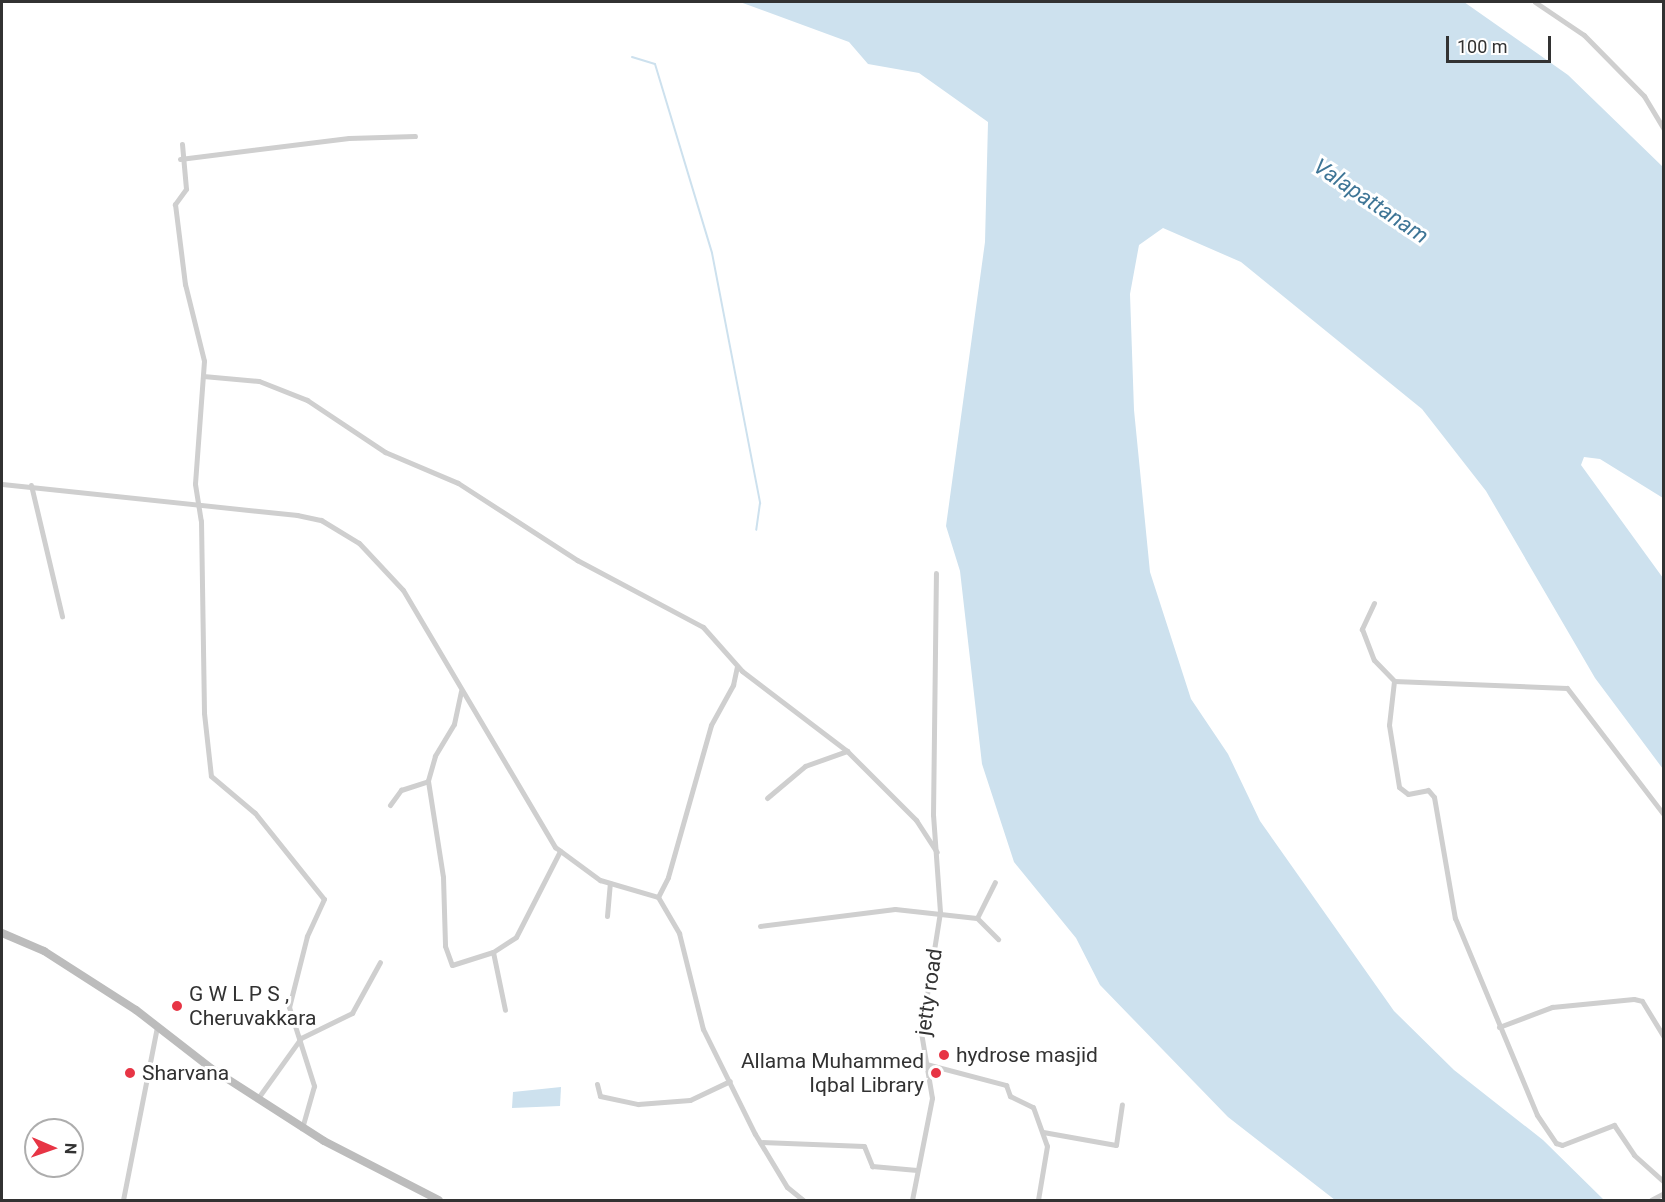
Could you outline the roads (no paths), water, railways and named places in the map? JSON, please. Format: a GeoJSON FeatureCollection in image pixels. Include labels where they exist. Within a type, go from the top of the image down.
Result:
{"type":"FeatureCollection","features":[{"type":"Feature","properties":{"kind":"main road"},"geometry":{"type":"LineString","coordinates":[[2,933],[44,951],[303,1128],[388,1178],[439,1200]]}},
{"type":"Feature","properties":{"kind":"street"},"geometry":{"type":"LineString","coordinates":[[1535,2],[1584,35],[1644,96],[1664,129]]}},
{"type":"Feature","properties":{"kind":"street"},"geometry":{"type":"LineString","coordinates":[[180,159],[349,138],[415,136]]}},
{"type":"Feature","properties":{"kind":"street"},"geometry":{"type":"LineString","coordinates":[[182,144],[180,159],[186,189],[175,204],[185,284],[204,361],[195,484],[198,504],[204,712],[211,776],[255,813],[324,899],[307,936],[289,1007],[301,1038],[314,1086],[303,1128]]}},
{"type":"Feature","properties":{"kind":"street"},"geometry":{"type":"LineString","coordinates":[[203,376],[259,381],[307,400],[385,452],[458,483],[577,560],[678,611],[703,627],[737,666],[847,751],[916,820],[937,852]]}},
{"type":"Feature","properties":{"kind":"street"},"geometry":{"type":"LineString","coordinates":[[2,484],[31,485],[321,520],[359,543],[403,590],[461,691],[560,851],[610,883],[658,897],[679,933],[703,1029],[760,1143],[787,1187],[803,1200]]}},
{"type":"Feature","properties":{"kind":"street"},"geometry":{"type":"LineString","coordinates":[[31,485],[62,616]]}},
{"type":"Feature","properties":{"kind":"street","name":"jetty road"},"geometry":{"type":"LineString","coordinates":[[912,1200],[932,1098],[921,1032],[940,912],[933,815],[936,573]]}},
{"type":"Feature","properties":{"kind":"street"},"geometry":{"type":"LineString","coordinates":[[1374,603],[1362,629],[1374,660],[1394,681],[1567,688],[1664,815]]}},
{"type":"Feature","properties":{"kind":"street"},"geometry":{"type":"LineString","coordinates":[[658,897],[668,877],[711,725],[732,686],[737,666]]}},
{"type":"Feature","properties":{"kind":"street"},"geometry":{"type":"LineString","coordinates":[[1394,681],[1389,725],[1399,787],[1408,794],[1428,790],[1434,797],[1455,918],[1537,1115],[1556,1143],[1563,1145],[1614,1125],[1635,1155],[1664,1182]]}},
{"type":"Feature","properties":{"kind":"street"},"geometry":{"type":"LineString","coordinates":[[461,691],[453,724],[435,756],[428,781],[443,877],[445,946],[452,965],[493,952],[516,937],[560,851]]}},
{"type":"Feature","properties":{"kind":"street"},"geometry":{"type":"LineString","coordinates":[[767,798],[805,765],[847,751]]}},
{"type":"Feature","properties":{"kind":"street"},"geometry":{"type":"LineString","coordinates":[[390,805],[401,790],[428,781]]}},
{"type":"Feature","properties":{"kind":"street"},"geometry":{"type":"LineString","coordinates":[[977,918],[995,882]]}},
{"type":"Feature","properties":{"kind":"street"},"geometry":{"type":"LineString","coordinates":[[608,916],[610,883]]}},
{"type":"Feature","properties":{"kind":"street"},"geometry":{"type":"LineString","coordinates":[[760,926],[895,909],[940,912],[977,918],[998,939]]}},
{"type":"Feature","properties":{"kind":"street"},"geometry":{"type":"LineString","coordinates":[[493,952],[505,1010]]}},
{"type":"Feature","properties":{"kind":"street"},"geometry":{"type":"LineString","coordinates":[[258,1098],[301,1038],[352,1013],[380,963]]}},
{"type":"Feature","properties":{"kind":"street"},"geometry":{"type":"LineString","coordinates":[[1499,1027],[1552,1007],[1634,999],[1642,1001],[1664,1037]]}},
{"type":"Feature","properties":{"kind":"street"},"geometry":{"type":"LineString","coordinates":[[123,1200],[157,1027]]}},
{"type":"Feature","properties":{"kind":"street"},"geometry":{"type":"LineString","coordinates":[[926,1064],[1006,1085],[1010,1096],[1033,1107],[1047,1146],[1038,1200]]}},
{"type":"Feature","properties":{"kind":"street"},"geometry":{"type":"LineString","coordinates":[[597,1084],[600,1096],[638,1104],[690,1100],[730,1081]]}},
{"type":"Feature","properties":{"kind":"street"},"geometry":{"type":"LineString","coordinates":[[1043,1132],[1116,1145],[1122,1104]]}},
{"type":"Feature","properties":{"kind":"street"},"geometry":{"type":"LineString","coordinates":[[760,1143],[864,1146],[872,1166],[918,1170]]}},
{"type":"Feature","properties":{"kind":"street"},"geometry":{"type":"LineString","coordinates":[[1651,1200],[1664,1193]]}},
{"type":"Feature","properties":{"kind":"water","name":"Valapattanam"},"geometry":{"type":"Polygon","coordinates":[[[740,2],[1464,2],[1568,75],[1663,167],[1663,498],[1600,459],[1584,457],[1581,465],[1663,578],[1663,769],[1595,678],[1486,491],[1422,409],[1241,262],[1163,228],[1139,245],[1130,294],[1134,410],[1150,572],[1191,699],[1228,754],[1260,821],[1394,1011],[1454,1070],[1543,1140],[1604,1200],[1335,1200],[1228,1117],[1100,985],[1076,938],[1014,862],[982,764],[960,571],[946,526],[985,242],[988,122],[919,73],[868,64],[849,42],[740,2]]]}},
{"type":"Feature","properties":{"kind":"water"},"geometry":{"type":"Polygon","coordinates":[[[561,1087],[560,1106],[512,1108],[513,1092],[561,1087]]]}},
{"type":"Feature","properties":{"kind":"waterway"},"geometry":{"type":"LineString","coordinates":[[632,57],[655,64],[712,253],[760,503],[756,530]]}},
{"type":"Feature","properties":{"kind":"place","name":"G W L P S , Cheruvakkara"},"geometry":{"type":"Point","coordinates":[177,1006]}},
{"type":"Feature","properties":{"kind":"place","name":"hydrose masjid"},"geometry":{"type":"Point","coordinates":[944,1055]}},
{"type":"Feature","properties":{"kind":"place","name":"Sharvana"},"geometry":{"type":"Point","coordinates":[130,1073]}},
{"type":"Feature","properties":{"kind":"place","name":"Allama Muhammed Iqbal Library"},"geometry":{"type":"Point","coordinates":[936,1073]}}]}
